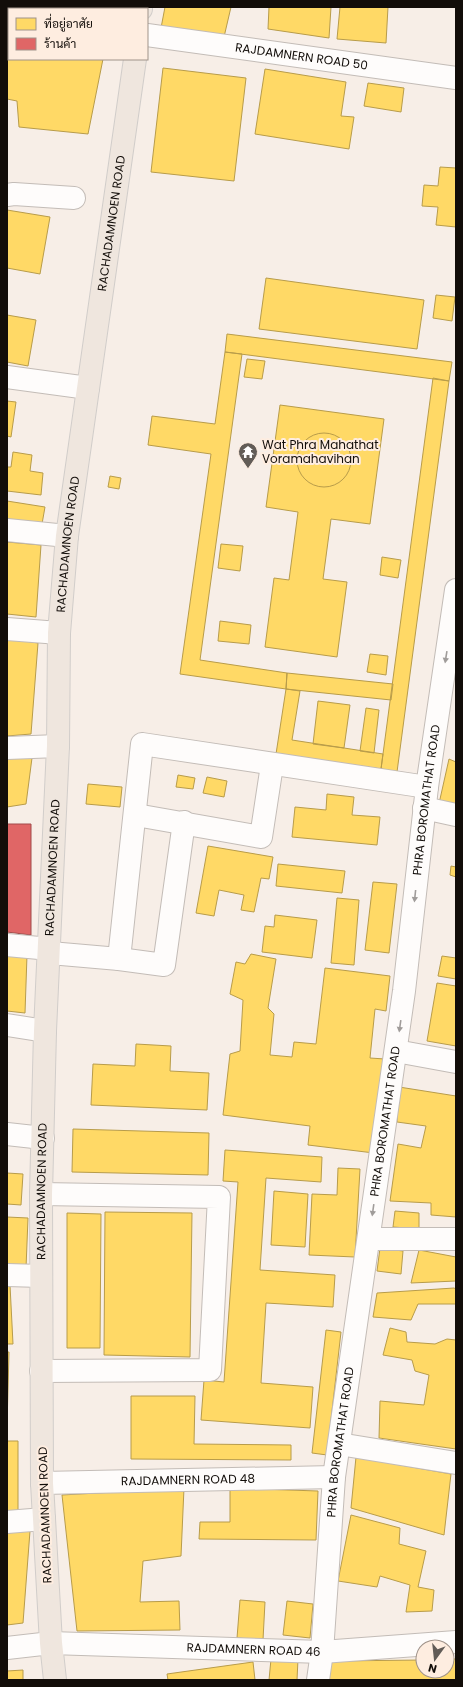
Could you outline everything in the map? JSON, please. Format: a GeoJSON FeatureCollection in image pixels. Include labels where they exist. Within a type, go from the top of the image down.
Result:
{"type":"FeatureCollection","features":[{"type":"Feature","properties":{"kind":"main road","name":"RACHADAMNOEN ROAD"},"geometry":{"type":"LineString","coordinates":[[55,1680],[51,1643],[42,1483],[41,1194],[58,746],[59,633],[67,536],[134,60]]}},
{"type":"Feature","properties":{"kind":"street","name":"RAJDAMNERN ROAD 50"},"geometry":{"type":"LineString","coordinates":[[148,35],[456,78]]}},
{"type":"Feature","properties":{"kind":"street"},"geometry":{"type":"LineString","coordinates":[[7,195],[14,194],[74,198]]}},
{"type":"Feature","properties":{"kind":"street"},"geometry":{"type":"LineString","coordinates":[[7,377],[88,388]]}},
{"type":"Feature","properties":{"kind":"street"},"geometry":{"type":"LineString","coordinates":[[7,530],[67,536]]}},
{"type":"Feature","properties":{"kind":"street","name":"PHRA BOROMATHAT ROAD"},"geometry":{"type":"LineString","coordinates":[[318,1680],[322,1652],[334,1477],[396,1051],[424,808],[456,596]]}},
{"type":"Feature","properties":{"kind":"street"},"geometry":{"type":"LineString","coordinates":[[7,629],[59,633]]}},
{"type":"Feature","properties":{"kind":"street"},"geometry":{"type":"LineString","coordinates":[[119,959],[136,815],[142,744],[272,765],[427,787]]}},
{"type":"Feature","properties":{"kind":"street"},"geometry":{"type":"LineString","coordinates":[[7,748],[58,746]]}},
{"type":"Feature","properties":{"kind":"street"},"geometry":{"type":"LineString","coordinates":[[136,815],[184,822],[261,837],[272,765]]}},
{"type":"Feature","properties":{"kind":"street"},"geometry":{"type":"LineString","coordinates":[[424,808],[456,815]]}},
{"type":"Feature","properties":{"kind":"street"},"geometry":{"type":"LineString","coordinates":[[7,945],[164,965],[184,822]]}},
{"type":"Feature","properties":{"kind":"street"},"geometry":{"type":"LineString","coordinates":[[7,1025],[46,1031]]}},
{"type":"Feature","properties":{"kind":"street"},"geometry":{"type":"LineString","coordinates":[[396,1051],[456,1062]]}},
{"type":"Feature","properties":{"kind":"street"},"geometry":{"type":"LineString","coordinates":[[7,1134],[43,1138]]}},
{"type":"Feature","properties":{"kind":"street"},"geometry":{"type":"LineString","coordinates":[[41,1194],[219,1197],[210,1370],[41,1371]]}},
{"type":"Feature","properties":{"kind":"street"},"geometry":{"type":"LineString","coordinates":[[369,1239],[456,1239]]}},
{"type":"Feature","properties":{"kind":"street"},"geometry":{"type":"LineString","coordinates":[[7,1275],[41,1276]]}},
{"type":"Feature","properties":{"kind":"street"},"geometry":{"type":"LineString","coordinates":[[339,1444],[456,1463]]}},
{"type":"Feature","properties":{"kind":"street","name":"RAJDAMNERN ROAD 48"},"geometry":{"type":"LineString","coordinates":[[42,1483],[334,1477]]}},
{"type":"Feature","properties":{"kind":"street"},"geometry":{"type":"LineString","coordinates":[[7,1522],[44,1519]]}},
{"type":"Feature","properties":{"kind":"street","name":"RAJDAMNERN ROAD 46"},"geometry":{"type":"LineString","coordinates":[[7,1648],[51,1643],[322,1652],[456,1642]]}},
{"type":"Feature","properties":{"kind":"building: ที่อยู่อาศัย"},"geometry":{"type":"Polygon","coordinates":[[[165,7],[231,7],[224,37],[161,28],[165,7]]]}},
{"type":"Feature","properties":{"kind":"building: ที่อยู่อาศัย"},"geometry":{"type":"Polygon","coordinates":[[[269,7],[331,7],[329,38],[268,29],[269,7]]]}},
{"type":"Feature","properties":{"kind":"building: ที่อยู่อาศัย"},"geometry":{"type":"Polygon","coordinates":[[[340,7],[388,7],[386,43],[337,39],[340,7]]]}},
{"type":"Feature","properties":{"kind":"building: ที่อยู่อาศัย"},"geometry":{"type":"Polygon","coordinates":[[[7,49],[8,60],[103,60],[88,134],[19,127],[17,101],[7,99],[7,49]]]}},
{"type":"Feature","properties":{"kind":"building: ที่อยู่อาศัย"},"geometry":{"type":"Polygon","coordinates":[[[163,68],[246,78],[234,181],[151,172],[163,68]]]}},
{"type":"Feature","properties":{"kind":"building: ที่อยู่อาศัย"},"geometry":{"type":"Polygon","coordinates":[[[265,69],[346,82],[341,116],[354,117],[349,149],[255,134],[265,69]]]}},
{"type":"Feature","properties":{"kind":"building: ที่อยู่อาศัย"},"geometry":{"type":"Polygon","coordinates":[[[368,83],[404,88],[401,112],[364,106],[368,83]]]}},
{"type":"Feature","properties":{"kind":"building: ที่อยู่อาศัย"},"geometry":{"type":"Polygon","coordinates":[[[440,167],[456,168],[456,227],[436,225],[438,207],[422,206],[424,185],[438,186],[440,167]]]}},
{"type":"Feature","properties":{"kind":"building: ที่อยู่อาศัย"},"geometry":{"type":"Polygon","coordinates":[[[7,210],[50,217],[40,274],[7,268],[7,210]]]}},
{"type":"Feature","properties":{"kind":"building: ที่อยู่อาศัย"},"geometry":{"type":"Polygon","coordinates":[[[266,278],[424,300],[417,349],[259,329],[266,278]]]}},
{"type":"Feature","properties":{"kind":"building: ที่อยู่อาศัย"},"geometry":{"type":"Polygon","coordinates":[[[436,295],[455,297],[452,321],[433,318],[436,295]]]}},
{"type":"Feature","properties":{"kind":"building: ที่อยู่อาศัย"},"geometry":{"type":"Polygon","coordinates":[[[7,315],[36,320],[28,366],[7,362],[7,315]]]}},
{"type":"Feature","properties":{"kind":"building: ที่อยู่อาศัย"},"geometry":{"type":"Polygon","coordinates":[[[227,334],[452,362],[449,381],[225,352],[227,334]]]}},
{"type":"Feature","properties":{"kind":"building: ที่อยู่อาศัย"},"geometry":{"type":"Polygon","coordinates":[[[225,352],[242,354],[200,660],[287,673],[286,689],[180,674],[211,454],[148,445],[152,416],[215,424],[225,352]]]}},
{"type":"Feature","properties":{"kind":"building: ที่อยู่อาศัย"},"geometry":{"type":"Polygon","coordinates":[[[247,359],[265,361],[262,379],[244,377],[247,359]]]}},
{"type":"Feature","properties":{"kind":"building: ที่อยู่อาศัย"},"geometry":{"type":"Polygon","coordinates":[[[433,378],[449,381],[397,772],[381,769],[433,378]]]}},
{"type":"Feature","properties":{"kind":"building: ที่อยู่อาศัย"},"geometry":{"type":"Polygon","coordinates":[[[7,401],[16,402],[11,437],[7,436],[7,401]]]}},
{"type":"Feature","properties":{"kind":"building: ที่อยู่อาศัย"},"geometry":{"type":"Polygon","coordinates":[[[280,405],[384,419],[370,524],[331,519],[323,579],[347,582],[337,657],[265,647],[274,578],[289,580],[298,512],[266,507],[280,405]]]}},
{"type":"Feature","properties":{"kind":"building: ที่อยู่อาศัย"},"geometry":{"type":"Polygon","coordinates":[[[319,433],[329,433],[339,437],[347,445],[351,455],[351,465],[347,475],[339,483],[329,487],[319,487],[309,483],[301,475],[297,465],[297,455],[301,445],[309,437],[319,433]]]}},
{"type":"Feature","properties":{"kind":"building: ที่อยู่อาศัย"},"geometry":{"type":"Polygon","coordinates":[[[13,452],[32,455],[30,471],[43,473],[41,495],[7,491],[7,467],[11,467],[13,452]]]}},
{"type":"Feature","properties":{"kind":"building: ที่อยู่อาศัย"},"geometry":{"type":"Polygon","coordinates":[[[110,476],[121,478],[119,489],[108,487],[110,476]]]}},
{"type":"Feature","properties":{"kind":"building: ที่อยู่อาศัย"},"geometry":{"type":"Polygon","coordinates":[[[7,501],[45,507],[42,524],[7,520],[7,501]]]}},
{"type":"Feature","properties":{"kind":"building: ที่อยู่อาศัย"},"geometry":{"type":"Polygon","coordinates":[[[7,542],[41,545],[36,617],[7,614],[7,542]]]}},
{"type":"Feature","properties":{"kind":"building: ที่อยู่อาศัย"},"geometry":{"type":"Polygon","coordinates":[[[221,544],[243,546],[240,571],[218,568],[221,544]]]}},
{"type":"Feature","properties":{"kind":"building: ที่อยู่อาศัย"},"geometry":{"type":"Polygon","coordinates":[[[382,557],[401,560],[398,578],[380,575],[382,557]]]}},
{"type":"Feature","properties":{"kind":"building: ที่อยู่อาศัย"},"geometry":{"type":"Polygon","coordinates":[[[220,621],[251,625],[249,644],[218,641],[220,621]]]}},
{"type":"Feature","properties":{"kind":"building: ที่อยู่อาศัย"},"geometry":{"type":"Polygon","coordinates":[[[7,638],[38,643],[31,734],[7,736],[7,638]]]}},
{"type":"Feature","properties":{"kind":"building: ที่อยู่อาศัย"},"geometry":{"type":"Polygon","coordinates":[[[370,654],[388,656],[386,675],[367,672],[370,654]]]}},
{"type":"Feature","properties":{"kind":"building: ที่อยู่อาศัย"},"geometry":{"type":"Polygon","coordinates":[[[287,673],[393,684],[391,700],[286,689],[287,673]]]}},
{"type":"Feature","properties":{"kind":"building: ที่อยู่อาศัย"},"geometry":{"type":"Polygon","coordinates":[[[286,689],[300,691],[292,740],[383,754],[381,769],[276,754],[286,689]]]}},
{"type":"Feature","properties":{"kind":"building: ที่อยู่อาศัย"},"geometry":{"type":"Polygon","coordinates":[[[318,701],[350,705],[344,748],[313,744],[318,701]]]}},
{"type":"Feature","properties":{"kind":"building: ที่อยู่อาศัย"},"geometry":{"type":"Polygon","coordinates":[[[366,708],[379,710],[374,753],[360,751],[366,708]]]}},
{"type":"Feature","properties":{"kind":"building: ที่อยู่อาศัย"},"geometry":{"type":"Polygon","coordinates":[[[7,758],[32,758],[26,804],[7,807],[7,758]]]}},
{"type":"Feature","properties":{"kind":"building: ที่อยู่อาศัย"},"geometry":{"type":"Polygon","coordinates":[[[449,759],[456,762],[456,810],[438,808],[449,759]]]}},
{"type":"Feature","properties":{"kind":"building: ที่อยู่อาศัย"},"geometry":{"type":"Polygon","coordinates":[[[178,775],[195,778],[193,789],[176,787],[178,775]]]}},
{"type":"Feature","properties":{"kind":"building: ที่อยู่อาศัย"},"geometry":{"type":"Polygon","coordinates":[[[207,777],[227,781],[224,797],[203,793],[207,777]]]}},
{"type":"Feature","properties":{"kind":"building: ที่อยู่อาศัย"},"geometry":{"type":"Polygon","coordinates":[[[88,784],[122,787],[120,807],[86,804],[88,784]]]}},
{"type":"Feature","properties":{"kind":"building: ที่อยู่อาศัย"},"geometry":{"type":"Polygon","coordinates":[[[327,794],[354,797],[352,815],[380,817],[377,845],[292,837],[295,807],[326,810],[327,794]]]}},
{"type":"Feature","properties":{"kind":"building: ที่อยู่อาศัย"},"geometry":{"type":"Polygon","coordinates":[[[208,846],[273,857],[269,879],[261,878],[254,912],[241,910],[244,895],[219,890],[214,916],[196,913],[208,846]]]}},
{"type":"Feature","properties":{"kind":"building: ที่อยู่อาศัย"},"geometry":{"type":"Polygon","coordinates":[[[278,864],[345,871],[342,893],[276,886],[278,864]]]}},
{"type":"Feature","properties":{"kind":"building: ที่อยู่อาศัย"},"geometry":{"type":"Polygon","coordinates":[[[451,866],[456,867],[456,877],[450,875],[451,866]]]}},
{"type":"Feature","properties":{"kind":"building: ที่อยู่อาศัย"},"geometry":{"type":"Polygon","coordinates":[[[373,882],[397,884],[389,953],[365,950],[373,882]]]}},
{"type":"Feature","properties":{"kind":"building: ที่อยู่อาศัย"},"geometry":{"type":"Polygon","coordinates":[[[337,898],[359,900],[354,965],[331,963],[337,898]]]}},
{"type":"Feature","properties":{"kind":"building: ที่อยู่อาศัย"},"geometry":{"type":"Polygon","coordinates":[[[275,915],[317,920],[312,958],[262,952],[265,926],[274,927],[275,915]]]}},
{"type":"Feature","properties":{"kind":"building: ที่อยู่อาศัย"},"geometry":{"type":"Polygon","coordinates":[[[7,952],[27,955],[25,1013],[7,1011],[7,952]]]}},
{"type":"Feature","properties":{"kind":"building: ที่อยู่อาศัย"},"geometry":{"type":"Polygon","coordinates":[[[251,954],[276,959],[268,1008],[274,1014],[270,1055],[292,1057],[294,1042],[316,1044],[325,968],[390,976],[386,1011],[375,1009],[370,1058],[385,1059],[374,1153],[308,1145],[310,1126],[223,1115],[230,1054],[240,1051],[243,1000],[230,994],[236,962],[245,964],[251,954]]]}},
{"type":"Feature","properties":{"kind":"building: ที่อยู่อาศัย"},"geometry":{"type":"Polygon","coordinates":[[[442,956],[456,958],[456,979],[438,976],[442,956]]]}},
{"type":"Feature","properties":{"kind":"building: ที่อยู่อาศัย"},"geometry":{"type":"Polygon","coordinates":[[[437,983],[456,986],[456,1046],[427,1041],[437,983]]]}},
{"type":"Feature","properties":{"kind":"building: ที่อยู่อาศัย"},"geometry":{"type":"Polygon","coordinates":[[[136,1044],[171,1046],[170,1071],[209,1073],[207,1110],[91,1105],[93,1064],[135,1066],[136,1044]]]}},
{"type":"Feature","properties":{"kind":"building: ที่อยู่อาศัย"},"geometry":{"type":"Polygon","coordinates":[[[399,1087],[456,1096],[456,1217],[431,1215],[431,1203],[390,1201],[398,1144],[421,1148],[426,1126],[397,1122],[399,1087]]]}},
{"type":"Feature","properties":{"kind":"building: ที่อยู่อาศัย"},"geometry":{"type":"Polygon","coordinates":[[[73,1129],[209,1133],[208,1175],[72,1172],[73,1129]]]}},
{"type":"Feature","properties":{"kind":"building: ที่อยู่อาศัย"},"geometry":{"type":"Polygon","coordinates":[[[225,1150],[322,1157],[321,1182],[266,1178],[260,1270],[335,1275],[333,1307],[266,1303],[261,1383],[313,1387],[310,1428],[201,1420],[204,1380],[224,1382],[238,1182],[223,1181],[225,1150]]]}},
{"type":"Feature","properties":{"kind":"building: ที่อยู่อาศัย"},"geometry":{"type":"Polygon","coordinates":[[[338,1168],[360,1169],[355,1257],[309,1255],[312,1194],[337,1195],[338,1168]]]}},
{"type":"Feature","properties":{"kind":"building: ที่อยู่อาศัย"},"geometry":{"type":"Polygon","coordinates":[[[7,1173],[23,1174],[21,1205],[7,1204],[7,1173]]]}},
{"type":"Feature","properties":{"kind":"building: ที่อยู่อาศัย"},"geometry":{"type":"Polygon","coordinates":[[[274,1191],[308,1194],[305,1247],[271,1245],[274,1191]]]}},
{"type":"Feature","properties":{"kind":"building: ที่อยู่อาศัย"},"geometry":{"type":"Polygon","coordinates":[[[395,1211],[419,1213],[419,1229],[393,1227],[395,1211]]]}},
{"type":"Feature","properties":{"kind":"building: ที่อยู่อาศัย"},"geometry":{"type":"Polygon","coordinates":[[[105,1212],[192,1213],[190,1357],[104,1355],[105,1212]]]}},
{"type":"Feature","properties":{"kind":"building: ที่อยู่อาศัย"},"geometry":{"type":"Polygon","coordinates":[[[67,1213],[101,1214],[100,1348],[67,1348],[67,1213]]]}},
{"type":"Feature","properties":{"kind":"building: ที่อยู่อาศัย"},"geometry":{"type":"Polygon","coordinates":[[[7,1217],[28,1218],[26,1268],[7,1267],[7,1217]]]}},
{"type":"Feature","properties":{"kind":"building: ที่อยู่อาศัย"},"geometry":{"type":"Polygon","coordinates":[[[380,1248],[403,1251],[401,1274],[377,1271],[380,1248]]]}},
{"type":"Feature","properties":{"kind":"building: ที่อยู่อาศัย"},"geometry":{"type":"Polygon","coordinates":[[[419,1250],[456,1257],[456,1281],[411,1283],[419,1250]]]}},
{"type":"Feature","properties":{"kind":"building: ที่อยู่อาศัย"},"geometry":{"type":"Polygon","coordinates":[[[7,1285],[10,1285],[13,1344],[7,1344],[7,1285]]]}},
{"type":"Feature","properties":{"kind":"building: ที่อยู่อาศัย"},"geometry":{"type":"Polygon","coordinates":[[[456,1289],[456,1304],[418,1304],[411,1320],[373,1317],[377,1293],[456,1289]]]}},
{"type":"Feature","properties":{"kind":"building: ที่อยู่อาศัย"},"geometry":{"type":"Polygon","coordinates":[[[390,1328],[406,1332],[407,1342],[435,1344],[447,1339],[456,1340],[456,1449],[379,1438],[380,1401],[424,1405],[429,1375],[415,1371],[412,1360],[383,1355],[390,1328]]]}},
{"type":"Feature","properties":{"kind":"building: ที่อยู่อาศัย"},"geometry":{"type":"Polygon","coordinates":[[[326,1330],[341,1332],[327,1455],[312,1453],[326,1330]]]}},
{"type":"Feature","properties":{"kind":"building: ที่อยู่อาศัย"},"geometry":{"type":"Polygon","coordinates":[[[7,1352],[9,1352],[7,1426],[7,1352]]]}},
{"type":"Feature","properties":{"kind":"building: ที่อยู่อาศัย"},"geometry":{"type":"Polygon","coordinates":[[[131,1396],[195,1396],[194,1444],[291,1445],[291,1460],[131,1459],[131,1396]]]}},
{"type":"Feature","properties":{"kind":"building: ที่อยู่อาศัย"},"geometry":{"type":"Polygon","coordinates":[[[7,1441],[18,1441],[18,1513],[7,1514],[7,1441]]]}},
{"type":"Feature","properties":{"kind":"building: ที่อยู่อาศัย"},"geometry":{"type":"Polygon","coordinates":[[[356,1457],[451,1474],[444,1535],[351,1508],[356,1457]]]}},
{"type":"Feature","properties":{"kind":"building: ที่อยู่อาศัย"},"geometry":{"type":"Polygon","coordinates":[[[184,1488],[181,1556],[143,1561],[140,1602],[179,1601],[180,1630],[77,1631],[62,1495],[184,1488]]]}},
{"type":"Feature","properties":{"kind":"building: ที่อยู่อาศัย"},"geometry":{"type":"Polygon","coordinates":[[[230,1488],[318,1491],[316,1540],[199,1539],[200,1522],[230,1522],[230,1488]]]}},
{"type":"Feature","properties":{"kind":"building: ที่อยู่อาศัย"},"geometry":{"type":"Polygon","coordinates":[[[351,1515],[400,1528],[399,1544],[426,1551],[418,1587],[434,1590],[432,1611],[406,1612],[410,1585],[380,1576],[377,1587],[338,1581],[351,1515]]]}},
{"type":"Feature","properties":{"kind":"building: ที่อยู่อาศัย"},"geometry":{"type":"Polygon","coordinates":[[[30,1531],[23,1623],[7,1625],[7,1533],[30,1531]]]}},
{"type":"Feature","properties":{"kind":"building: ที่อยู่อาศัย"},"geometry":{"type":"Polygon","coordinates":[[[240,1600],[265,1602],[263,1640],[237,1638],[240,1600]]]}},
{"type":"Feature","properties":{"kind":"building: ที่อยู่อาศัย"},"geometry":{"type":"Polygon","coordinates":[[[287,1601],[313,1604],[310,1638],[283,1635],[287,1601]]]}},
{"type":"Feature","properties":{"kind":"building: ที่อยู่อาศัย"},"geometry":{"type":"Polygon","coordinates":[[[271,1659],[298,1659],[297,1680],[269,1680],[271,1659]]]}},
{"type":"Feature","properties":{"kind":"building: ที่อยู่อาศัย"},"geometry":{"type":"Polygon","coordinates":[[[456,1659],[456,1680],[328,1680],[330,1661],[415,1660],[415,1679],[455,1679],[456,1659]]]}},
{"type":"Feature","properties":{"kind":"building: ที่อยู่อาศัย"},"geometry":{"type":"Polygon","coordinates":[[[253,1662],[255,1680],[168,1680],[167,1674],[253,1662]]]}},
{"type":"Feature","properties":{"kind":"building: ที่อยู่อาศัย"},"geometry":{"type":"Polygon","coordinates":[[[23,1670],[23,1680],[7,1680],[7,1671],[23,1670]]]}},
{"type":"Feature","properties":{"kind":"building: ร้านค้า"},"geometry":{"type":"Polygon","coordinates":[[[7,824],[31,824],[31,935],[7,932],[7,824]]]}},
{"type":"Feature","properties":{"kind":"place","name":"Wat Phra Mahathat Voramahavihan"},"geometry":{"type":"Point","coordinates":[248,469]}}]}
